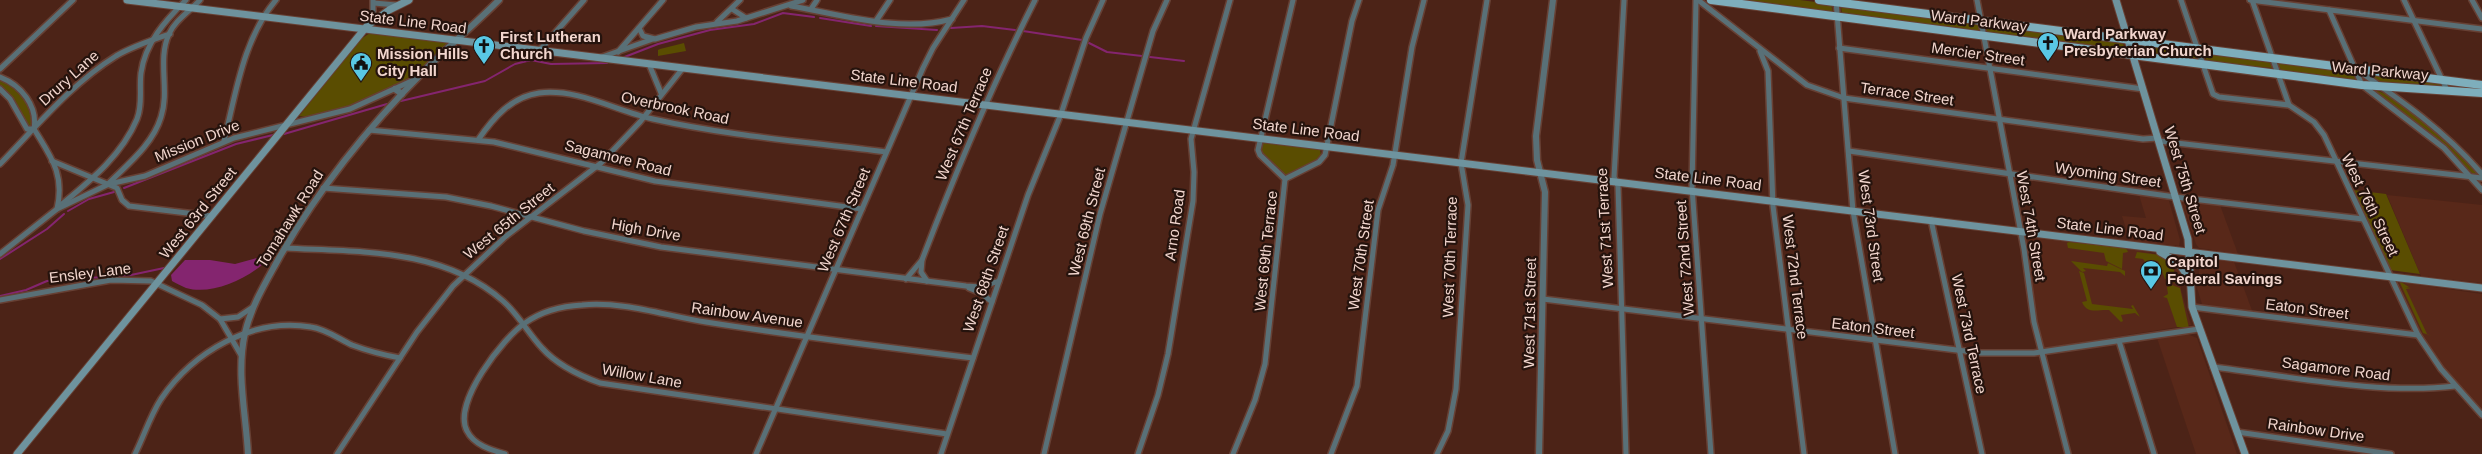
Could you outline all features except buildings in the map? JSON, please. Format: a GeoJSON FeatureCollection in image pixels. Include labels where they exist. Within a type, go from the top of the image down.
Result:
{"type":"FeatureCollection","features":[{"type":"Feature","properties":{"kind":"main road","name":"State Line Road"},"geometry":{"type":"LineString","coordinates":[[127,0],[2482,288]]}},
{"type":"Feature","properties":{"kind":"main road","name":"West 63rd Street"},"geometry":{"type":"LineString","coordinates":[[17,454],[366,28],[397,5],[409,0]]}},
{"type":"Feature","properties":{"kind":"main road","name":"Ward Parkway"},"geometry":{"type":"LineString","coordinates":[[1711,0],[2362,85],[2482,93]]}},
{"type":"Feature","properties":{"kind":"main road","name":"Ward Parkway"},"geometry":{"type":"LineString","coordinates":[[1819,0],[2482,85]]}},
{"type":"Feature","properties":{"kind":"main road","name":"West 75th Street"},"geometry":{"type":"LineString","coordinates":[[2116,0],[2191,253],[2188,291],[2192,307],[2245,454]]}},
{"type":"Feature","properties":{"kind":"main road"},"geometry":{"type":"LineString","coordinates":[[2145,247],[2172,258],[2182,267],[2189,278]]}},
{"type":"Feature","properties":{"kind":"street"},"geometry":{"type":"LineString","coordinates":[[0,69],[73,0]]}},
{"type":"Feature","properties":{"kind":"street"},"geometry":{"type":"LineString","coordinates":[[57,208],[92,178],[119,149],[135,125],[140,108],[140,74],[145,52],[152,38],[186,0]]}},
{"type":"Feature","properties":{"kind":"street"},"geometry":{"type":"LineString","coordinates":[[109,184],[141,151],[161,117],[164,104],[165,56],[170,34],[200,0]]}},
{"type":"Feature","properties":{"kind":"street"},"geometry":{"type":"LineString","coordinates":[[224,141],[247,52],[263,17],[276,0]]}},
{"type":"Feature","properties":{"kind":"street","name":"Tomahawk Road"},"geometry":{"type":"LineString","coordinates":[[248,454],[242,356],[245,333],[254,306],[285,248],[323,188],[369,130],[416,79],[499,0]]}},
{"type":"Feature","properties":{"kind":"street"},"geometry":{"type":"LineString","coordinates":[[538,51],[584,0]]}},
{"type":"Feature","properties":{"kind":"street"},"geometry":{"type":"LineString","coordinates":[[618,52],[663,0]]}},
{"type":"Feature","properties":{"kind":"street"},"geometry":{"type":"LineString","coordinates":[[600,58],[655,39],[720,21],[740,0]]}},
{"type":"Feature","properties":{"kind":"street"},"geometry":{"type":"LineString","coordinates":[[714,23],[748,19],[803,0]]}},
{"type":"Feature","properties":{"kind":"street"},"geometry":{"type":"LineString","coordinates":[[810,9],[817,0]]}},
{"type":"Feature","properties":{"kind":"street"},"geometry":{"type":"LineString","coordinates":[[876,21],[890,0]]}},
{"type":"Feature","properties":{"kind":"street","name":"West 67th Street"},"geometry":{"type":"LineString","coordinates":[[756,454],[910,96],[933,48],[964,0]]}},
{"type":"Feature","properties":{"kind":"street","name":"West 67th Terrace"},"geometry":{"type":"LineString","coordinates":[[906,279],[922,260],[954,176],[1001,67],[1035,0]]}},
{"type":"Feature","properties":{"kind":"street","name":"West 68th Street"},"geometry":{"type":"LineString","coordinates":[[941,454],[1037,170],[1061,114],[1086,38],[1103,0]]}},
{"type":"Feature","properties":{"kind":"street","name":"West 69th Street"},"geometry":{"type":"LineString","coordinates":[[1044,454],[1100,214],[1153,31],[1166,0]]}},
{"type":"Feature","properties":{"kind":"street","name":"Arno Road"},"geometry":{"type":"LineString","coordinates":[[1138,454],[1158,395],[1168,354],[1192,201],[1194,172],[1191,142],[1230,0]]}},
{"type":"Feature","properties":{"kind":"street"},"geometry":{"type":"LineString","coordinates":[[1259,138],[1293,0]]}},
{"type":"Feature","properties":{"kind":"street"},"geometry":{"type":"LineString","coordinates":[[1285,179],[1323,159],[1352,21],[1359,0]]}},
{"type":"Feature","properties":{"kind":"street","name":"West 70th Street"},"geometry":{"type":"LineString","coordinates":[[1331,454],[1346,420],[1357,386],[1378,210],[1394,155],[1412,47],[1424,0]]}},
{"type":"Feature","properties":{"kind":"street","name":"West 70th Terrace"},"geometry":{"type":"LineString","coordinates":[[1437,454],[1448,431],[1456,389],[1468,204],[1461,163],[1480,36],[1488,0]]}},
{"type":"Feature","properties":{"kind":"street","name":"West 71st Street"},"geometry":{"type":"LineString","coordinates":[[1539,454],[1545,192],[1536,156],[1538,117],[1553,0]]}},
{"type":"Feature","properties":{"kind":"street","name":"West 71st Terrace"},"geometry":{"type":"LineString","coordinates":[[1624,0],[1614,168],[1618,186],[1626,454]]}},
{"type":"Feature","properties":{"kind":"street","name":"Terrace Street"},"geometry":{"type":"LineString","coordinates":[[1697,0],[1807,85],[1844,98],[2159,141],[2482,178]]}},
{"type":"Feature","properties":{"kind":"street","name":"West 72nd Street"},"geometry":{"type":"LineString","coordinates":[[1697,0],[1692,192],[1711,454]]}},
{"type":"Feature","properties":{"kind":"street","name":"West 74th Street"},"geometry":{"type":"LineString","coordinates":[[1977,0],[2020,231],[2034,322],[2068,454]]}},
{"type":"Feature","properties":{"kind":"street"},"geometry":{"type":"LineString","coordinates":[[2181,0],[2196,49],[2213,94],[2219,97],[2289,105],[2251,0],[2482,29]]}},
{"type":"Feature","properties":{"kind":"street"},"geometry":{"type":"LineString","coordinates":[[2404,0],[2448,90]]}},
{"type":"Feature","properties":{"kind":"street"},"geometry":{"type":"LineString","coordinates":[[2472,0],[2482,18]]}},
{"type":"Feature","properties":{"kind":"street"},"geometry":{"type":"LineString","coordinates":[[366,28],[374,1],[397,5]]}},
{"type":"Feature","properties":{"kind":"street","name":"West 73rd Street"},"geometry":{"type":"LineString","coordinates":[[1836,1],[1854,211],[1895,454]]}},
{"type":"Feature","properties":{"kind":"street"},"geometry":{"type":"LineString","coordinates":[[788,6],[876,21],[933,24],[952,19]]}},
{"type":"Feature","properties":{"kind":"street"},"geometry":{"type":"LineString","coordinates":[[732,10],[737,15],[748,19]]}},
{"type":"Feature","properties":{"kind":"street"},"geometry":{"type":"LineString","coordinates":[[2329,10],[2362,85],[2423,130],[2472,177],[2482,190]]}},
{"type":"Feature","properties":{"kind":"street"},"geometry":{"type":"LineString","coordinates":[[933,24],[944,31]]}},
{"type":"Feature","properties":{"kind":"street"},"geometry":{"type":"LineString","coordinates":[[639,28],[643,36],[655,39]]}},
{"type":"Feature","properties":{"kind":"street","name":"Drury Lane"},"geometry":{"type":"LineString","coordinates":[[0,164],[94,69],[118,53],[152,38],[170,34]]}},
{"type":"Feature","properties":{"kind":"street","name":"West 72nd Terrace"},"geometry":{"type":"LineString","coordinates":[[1756,46],[1764,58],[1768,69],[1774,201],[1804,454]]}},
{"type":"Feature","properties":{"kind":"street","name":"Mercier Street"},"geometry":{"type":"LineString","coordinates":[[1840,48],[2143,89]]}},
{"type":"Feature","properties":{"kind":"street"},"geometry":{"type":"LineString","coordinates":[[649,64],[661,93]]}},
{"type":"Feature","properties":{"kind":"street"},"geometry":{"type":"LineString","coordinates":[[1768,69],[1782,67]]}},
{"type":"Feature","properties":{"kind":"street","name":"West 65th Street"},"geometry":{"type":"LineString","coordinates":[[337,454],[431,313],[465,275],[493,247],[595,167],[624,140],[683,68]]}},
{"type":"Feature","properties":{"kind":"street"},"geometry":{"type":"LineString","coordinates":[[2355,68],[2447,136],[2482,174]]}},
{"type":"Feature","properties":{"kind":"street"},"geometry":{"type":"LineString","coordinates":[[0,77],[16,84],[25,94],[36,122],[34,129],[52,161],[62,184],[57,208]]}},
{"type":"Feature","properties":{"kind":"street","name":"Mission Drive"},"geometry":{"type":"LineString","coordinates":[[0,254],[57,208],[109,184],[145,176],[224,141],[350,109],[416,79]]}},
{"type":"Feature","properties":{"kind":"street"},"geometry":{"type":"LineString","coordinates":[[0,89],[10,99],[27,129],[34,129]]}},
{"type":"Feature","properties":{"kind":"street"},"geometry":{"type":"LineString","coordinates":[[395,89],[402,94]]}},
{"type":"Feature","properties":{"kind":"street","name":"Overbrook Road"},"geometry":{"type":"LineString","coordinates":[[478,140],[502,109],[520,98],[539,93],[559,93],[644,117],[727,132],[886,152]]}},
{"type":"Feature","properties":{"kind":"street","name":"West 76th Street"},"geometry":{"type":"LineString","coordinates":[[2289,105],[2314,122],[2324,135],[2418,336],[2455,386],[2482,415]]}},
{"type":"Feature","properties":{"kind":"street","name":"Sagamore Road"},"geometry":{"type":"LineString","coordinates":[[369,130],[405,135],[478,140],[523,147],[595,167],[680,185],[862,209]]}},
{"type":"Feature","properties":{"kind":"street","name":"West 69th Terrace"},"geometry":{"type":"LineString","coordinates":[[1233,454],[1255,400],[1265,364],[1285,179],[1260,155],[1258,150],[1259,138]]}},
{"type":"Feature","properties":{"kind":"street","name":"Wyoming Street"},"geometry":{"type":"LineString","coordinates":[[1849,151],[2175,197],[2363,219]]}},
{"type":"Feature","properties":{"kind":"street"},"geometry":{"type":"LineString","coordinates":[[52,161],[116,188],[122,200],[129,206],[212,216]]}},
{"type":"Feature","properties":{"kind":"street","name":"High Drive"},"geometry":{"type":"LineString","coordinates":[[323,188],[446,197],[492,206],[628,241],[836,270],[966,286],[981,287],[999,281]]}},
{"type":"Feature","properties":{"kind":"street","name":"West 73rd Terrace"},"geometry":{"type":"LineString","coordinates":[[1930,220],[1982,454]]}},
{"type":"Feature","properties":{"kind":"street","name":"Willow Lane"},"geometry":{"type":"LineString","coordinates":[[285,248],[414,258],[436,263],[465,275],[493,292],[549,356],[570,371],[585,378],[609,385],[947,434]]}},
{"type":"Feature","properties":{"kind":"street"},"geometry":{"type":"LineString","coordinates":[[922,260],[922,272],[927,281]]}},
{"type":"Feature","properties":{"kind":"street","name":"Ensley Lane"},"geometry":{"type":"LineString","coordinates":[[0,300],[111,280],[147,280],[179,292],[202,305],[220,319],[242,356]]}},
{"type":"Feature","properties":{"kind":"street","name":"High Drive"},"geometry":{"type":"LineString","coordinates":[[966,286],[981,293],[992,302]]}},
{"type":"Feature","properties":{"kind":"street","name":"Eaton Street"},"geometry":{"type":"LineString","coordinates":[[1543,299],[1960,352],[2004,354],[2042,352],[2199,329]]}},
{"type":"Feature","properties":{"kind":"street","name":"Rainbow Avenue"},"geometry":{"type":"LineString","coordinates":[[505,454],[485,447],[473,438],[466,428],[464,416],[468,402],[485,369],[506,338],[522,323],[539,313],[562,307],[596,305],[696,321],[973,358]]}},
{"type":"Feature","properties":{"kind":"street"},"geometry":{"type":"LineString","coordinates":[[220,319],[231,319],[241,316],[254,306]]}},
{"type":"Feature","properties":{"kind":"street","name":"Eaton Street"},"geometry":{"type":"LineString","coordinates":[[2192,307],[2418,336]]}},
{"type":"Feature","properties":{"kind":"street"},"geometry":{"type":"LineString","coordinates":[[135,454],[157,405],[167,390],[191,365],[245,333],[280,326],[309,326],[321,329],[361,348],[400,358]]}},
{"type":"Feature","properties":{"kind":"street"},"geometry":{"type":"LineString","coordinates":[[2119,341],[2154,454]]}},
{"type":"Feature","properties":{"kind":"street","name":"Sagamore Road"},"geometry":{"type":"LineString","coordinates":[[2214,366],[2384,388],[2431,389],[2455,386]]}},
{"type":"Feature","properties":{"kind":"street","name":"Rainbow Drive"},"geometry":{"type":"LineString","coordinates":[[2237,432],[2391,454]]}},
{"type":"Feature","properties":{"kind":"shaded area"},"geometry":{"type":"Polygon","coordinates":[[[1731,0],[1800,0],[1831,4],[1833,12],[1731,0]]]}},
{"type":"Feature","properties":{"kind":"shaded area"},"geometry":{"type":"Polygon","coordinates":[[[1841,7],[1977,23],[1980,31],[1842,14],[1841,7]]]}},
{"type":"Feature","properties":{"kind":"shaded area"},"geometry":{"type":"Polygon","coordinates":[[[1985,25],[2122,42],[2127,51],[1987,33],[1985,25]]]}},
{"type":"Feature","properties":{"kind":"shaded area"},"geometry":{"type":"Polygon","coordinates":[[[370,33],[448,43],[423,68],[380,93],[334,112],[314,116],[299,116],[361,39],[370,33]]]}},
{"type":"Feature","properties":{"kind":"shaded area"},"geometry":{"type":"Polygon","coordinates":[[[684,43],[686,51],[658,56],[658,50],[660,49],[684,43]]]}},
{"type":"Feature","properties":{"kind":"shaded area"},"geometry":{"type":"Polygon","coordinates":[[[2135,46],[2191,51],[2197,59],[2139,53],[2135,46]]]}},
{"type":"Feature","properties":{"kind":"shaded area"},"geometry":{"type":"Polygon","coordinates":[[[2203,55],[2266,61],[2270,63],[2272,68],[2208,62],[2203,55]]]}},
{"type":"Feature","properties":{"kind":"shaded area"},"geometry":{"type":"Polygon","coordinates":[[[2278,64],[2350,72],[2357,80],[2285,72],[2281,70],[2278,64]]]}},
{"type":"Feature","properties":{"kind":"shaded area"},"geometry":{"type":"Polygon","coordinates":[[[2367,74],[2440,83],[2443,87],[2380,84],[2367,74]]]}},
{"type":"Feature","properties":{"kind":"shaded area"},"geometry":{"type":"Polygon","coordinates":[[[0,79],[19,92],[29,110],[33,126],[29,127],[11,96],[0,86],[0,79]]]}},
{"type":"Feature","properties":{"kind":"shaded area"},"geometry":{"type":"Polygon","coordinates":[[[2372,90],[2382,92],[2428,124],[2460,153],[2478,174],[2472,173],[2427,130],[2372,90]]]}},
{"type":"Feature","properties":{"kind":"shaded area"},"geometry":{"type":"Polygon","coordinates":[[[1265,141],[1320,149],[1321,155],[1315,162],[1304,168],[1293,173],[1284,174],[1262,154],[1260,148],[1265,141]]]}},
{"type":"Feature","properties":{"kind":"shaded area"},"geometry":{"type":"Polygon","coordinates":[[[2353,190],[2386,194],[2420,274],[2390,270],[2353,190]]]}},
{"type":"Feature","properties":{"kind":"shaded area"},"geometry":{"type":"Polygon","coordinates":[[[2139,195],[2167,198],[2180,240],[2179,246],[2130,241],[2122,216],[2146,218],[2139,195]]]}},
{"type":"Feature","properties":{"kind":"shaded area"},"geometry":{"type":"Polygon","coordinates":[[[2387,195],[2482,205],[2482,283],[2421,276],[2387,195]]]}},
{"type":"Feature","properties":{"kind":"shaded area"},"geometry":{"type":"Polygon","coordinates":[[[2182,202],[2220,205],[2238,254],[2199,248],[2182,202]]]}},
{"type":"Feature","properties":{"kind":"shaded area"},"geometry":{"type":"Polygon","coordinates":[[[2025,235],[2124,247],[2165,256],[2178,266],[2182,276],[2181,290],[2191,325],[2045,348],[2042,345],[2037,323],[2025,235]]]}},
{"type":"Feature","properties":{"kind":"shaded area"},"geometry":{"type":"Polygon","coordinates":[[[2067,243],[2126,248],[2128,252],[2123,253],[2122,269],[2106,261],[2104,253],[2068,248],[2067,243]]]}},
{"type":"Feature","properties":{"kind":"shaded area"},"geometry":{"type":"Polygon","coordinates":[[[2137,252],[2160,255],[2172,262],[2177,284],[2165,279],[2158,261],[2149,260],[2150,263],[2146,263],[2143,259],[2135,258],[2137,252]]]}},
{"type":"Feature","properties":{"kind":"shaded area"},"geometry":{"type":"Polygon","coordinates":[[[268,255],[271,256],[254,271],[220,287],[197,290],[186,288],[172,281],[171,275],[185,260],[210,260],[235,264],[268,255]]]}},
{"type":"Feature","properties":{"kind":"shaded area"},"geometry":{"type":"Polygon","coordinates":[[[2208,259],[2234,262],[2253,313],[2207,307],[2202,304],[2197,288],[2200,264],[2208,259]]]}},
{"type":"Feature","properties":{"kind":"shaded area"},"geometry":{"type":"Polygon","coordinates":[[[2071,261],[2107,266],[2108,263],[2125,271],[2125,276],[2120,272],[2083,268],[2086,271],[2082,272],[2071,261]]]}},
{"type":"Feature","properties":{"kind":"shaded area"},"geometry":{"type":"Polygon","coordinates":[[[2079,271],[2084,273],[2092,304],[2133,309],[2131,306],[2133,305],[2140,317],[2135,313],[2121,315],[2123,321],[2121,322],[2109,310],[2087,309],[2082,302],[2087,301],[2079,271]]]}},
{"type":"Feature","properties":{"kind":"shaded area"},"geometry":{"type":"Polygon","coordinates":[[[2399,282],[2482,294],[2482,411],[2449,375],[2429,348],[2397,286],[2399,282]]]}},
{"type":"Feature","properties":{"kind":"shaded area"},"geometry":{"type":"Polygon","coordinates":[[[2401,282],[2409,287],[2405,287],[2411,288],[2406,289],[2427,334],[2432,336],[2423,333],[2401,282]]]}},
{"type":"Feature","properties":{"kind":"shaded area"},"geometry":{"type":"Polygon","coordinates":[[[2172,285],[2180,288],[2189,328],[2177,327],[2167,298],[2163,297],[2168,294],[2167,287],[2172,285]]]}},
{"type":"Feature","properties":{"kind":"shaded area"},"geometry":{"type":"Polygon","coordinates":[[[2187,334],[2197,338],[2237,454],[2196,454],[2157,338],[2187,334]]]}},
{"type":"Feature","properties":{"kind":"waterway"},"geometry":{"type":"LineString","coordinates":[[622,58],[658,44],[710,30],[754,24],[783,13],[814,17]]}},
{"type":"Feature","properties":{"kind":"waterway"},"geometry":{"type":"LineString","coordinates":[[820,18],[871,26]]}},
{"type":"Feature","properties":{"kind":"waterway"},"geometry":{"type":"LineString","coordinates":[[876,26],[937,30]]}},
{"type":"Feature","properties":{"kind":"waterway"},"geometry":{"type":"LineString","coordinates":[[951,28],[982,26],[1015,30]]}},
{"type":"Feature","properties":{"kind":"waterway"},"geometry":{"type":"LineString","coordinates":[[1023,31],[1082,40]]}},
{"type":"Feature","properties":{"kind":"waterway"},"geometry":{"type":"LineString","coordinates":[[1089,43],[1107,52],[1142,56]]}},
{"type":"Feature","properties":{"kind":"waterway"},"geometry":{"type":"LineString","coordinates":[[1150,57],[1184,61]]}},
{"type":"Feature","properties":{"kind":"waterway"},"geometry":{"type":"LineString","coordinates":[[401,101],[485,81],[515,64],[531,60],[551,64],[607,63]]}},
{"type":"Feature","properties":{"kind":"waterway"},"geometry":{"type":"LineString","coordinates":[[284,134],[387,104]]}},
{"type":"Feature","properties":{"kind":"waterway"},"geometry":{"type":"LineString","coordinates":[[124,188],[236,144],[273,135]]}},
{"type":"Feature","properties":{"kind":"waterway"},"geometry":{"type":"LineString","coordinates":[[68,211],[89,199],[114,192]]}},
{"type":"Feature","properties":{"kind":"waterway"},"geometry":{"type":"LineString","coordinates":[[0,259],[47,229],[64,214]]}},
{"type":"Feature","properties":{"kind":"waterway"},"geometry":{"type":"LineString","coordinates":[[0,296],[26,290],[47,281],[131,275],[164,268]]}},
{"type":"Feature","properties":{"kind":"place","name":"Ward Parkway Presbyterian Church"},"geometry":{"type":"Point","coordinates":[2048,62]}},
{"type":"Feature","properties":{"kind":"place","name":"First Lutheran Church"},"geometry":{"type":"Point","coordinates":[484,65]}},
{"type":"Feature","properties":{"kind":"place","name":"Mission Hills City Hall"},"geometry":{"type":"Point","coordinates":[361,82]}},
{"type":"Feature","properties":{"kind":"place","name":"Capitol Federal Savings"},"geometry":{"type":"Point","coordinates":[2151,290]}}]}
